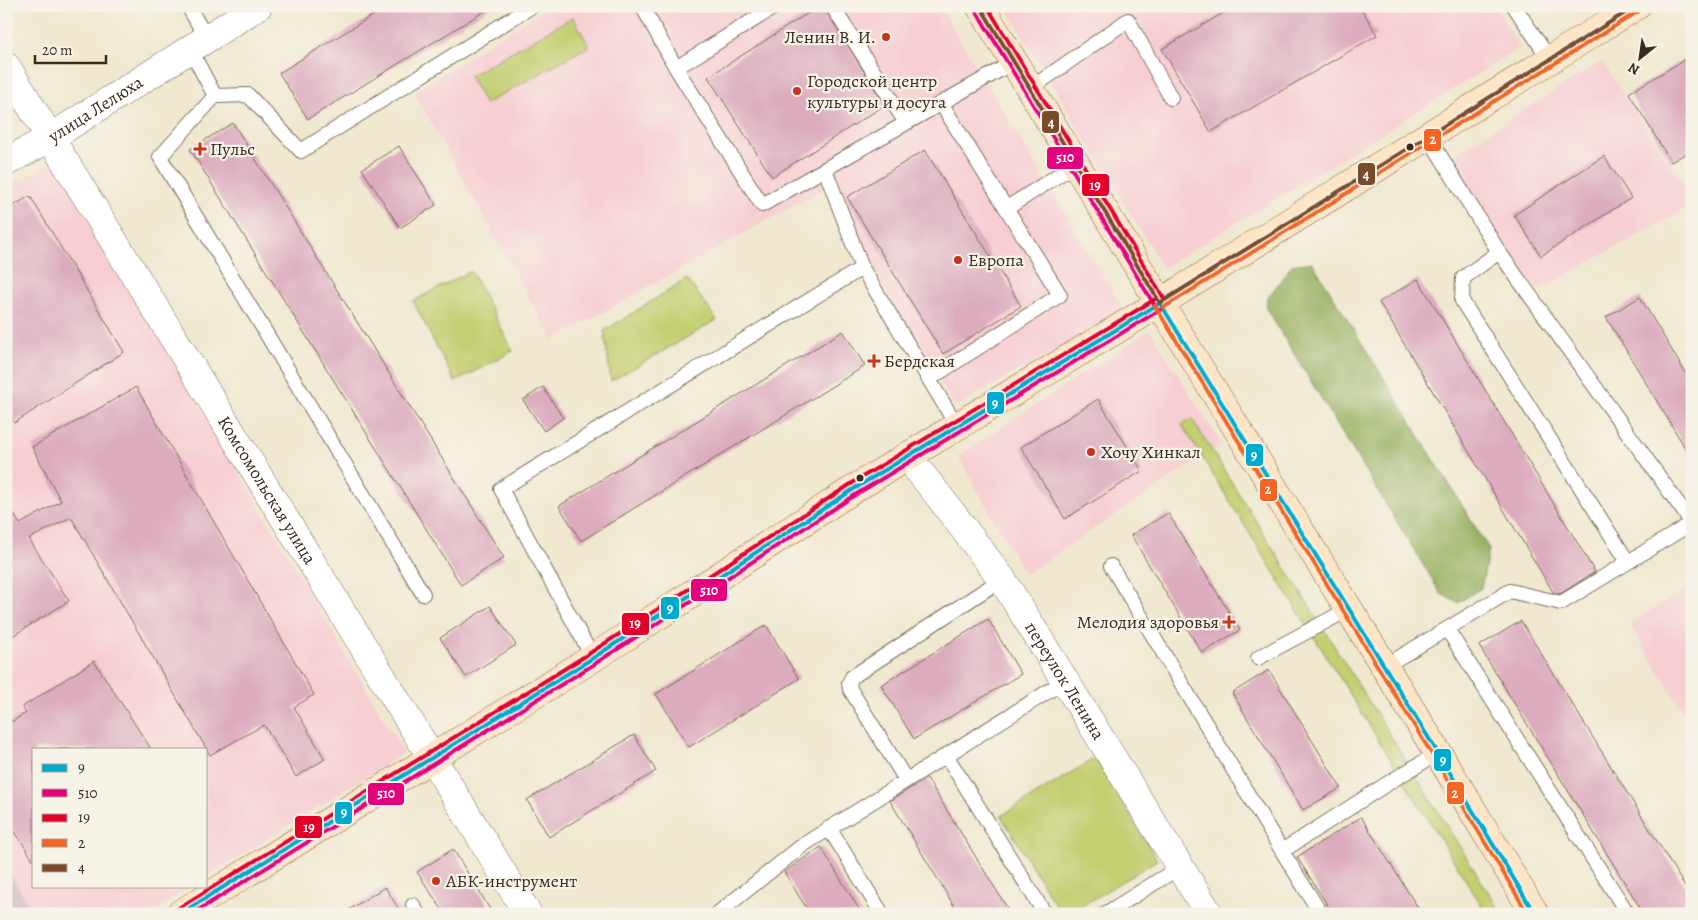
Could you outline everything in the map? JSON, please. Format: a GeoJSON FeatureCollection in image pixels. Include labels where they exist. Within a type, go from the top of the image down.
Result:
{"type":"FeatureCollection","features":[{"type":"Feature","properties":{"kind":"main road"},"geometry":{"type":"LineString","coordinates":[[980,6],[1160,303],[1385,666],[1534,914]]}},
{"type":"Feature","properties":{"kind":"main road"},"geometry":{"type":"LineString","coordinates":[[180,914],[209,907],[433,758],[594,658],[857,487],[1160,303],[1636,6]]}},
{"type":"Feature","properties":{"kind":"street","name":"улица Лелюха"},"geometry":{"type":"LineString","coordinates":[[6,162],[50,138],[258,6]]}},
{"type":"Feature","properties":{"kind":"street","name":"Комсомольская улица"},"geometry":{"type":"LineString","coordinates":[[6,66],[527,913]]}},
{"type":"Feature","properties":{"kind":"street","name":"переулок Ленина"},"geometry":{"type":"LineString","coordinates":[[907,456],[1002,579],[1209,914]]}},
{"type":"Feature","properties":{"kind":"lane"},"geometry":{"type":"LineString","coordinates":[[188,6],[215,96]]}},
{"type":"Feature","properties":{"kind":"lane"},"geometry":{"type":"LineString","coordinates":[[424,594],[160,157],[215,96],[248,95],[301,151],[532,6]]}},
{"type":"Feature","properties":{"kind":"lane"},"geometry":{"type":"LineString","coordinates":[[642,6],[676,68],[762,205],[1014,62]]}},
{"type":"Feature","properties":{"kind":"lane"},"geometry":{"type":"LineString","coordinates":[[676,68],[776,6]]}},
{"type":"Feature","properties":{"kind":"lane"},"geometry":{"type":"LineString","coordinates":[[832,6],[906,123]]}},
{"type":"Feature","properties":{"kind":"lane"},"geometry":{"type":"LineString","coordinates":[[1514,6],[1550,60]]}},
{"type":"Feature","properties":{"kind":"lane"},"geometry":{"type":"LineString","coordinates":[[1030,90],[1128,20],[1171,98]]}},
{"type":"Feature","properties":{"kind":"lane"},"geometry":{"type":"LineString","coordinates":[[929,379],[1060,295],[942,103]]}},
{"type":"Feature","properties":{"kind":"lane"},"geometry":{"type":"LineString","coordinates":[[1385,666],[1510,591],[1561,604],[1692,523],[1499,252],[1428,136]]}},
{"type":"Feature","properties":{"kind":"lane"},"geometry":{"type":"LineString","coordinates":[[1007,208],[1076,164]]}},
{"type":"Feature","properties":{"kind":"lane"},"geometry":{"type":"LineString","coordinates":[[825,169],[862,268],[957,426]]}},
{"type":"Feature","properties":{"kind":"lane"},"geometry":{"type":"LineString","coordinates":[[1499,252],[1463,278],[1462,301],[1628,562]]}},
{"type":"Feature","properties":{"kind":"lane"},"geometry":{"type":"LineString","coordinates":[[594,658],[501,489],[862,268]]}},
{"type":"Feature","properties":{"kind":"lane"},"geometry":{"type":"LineString","coordinates":[[1111,566],[1321,914]]}},
{"type":"Feature","properties":{"kind":"lane"},"geometry":{"type":"LineString","coordinates":[[906,780],[850,690],[848,683],[852,677],[1002,579]]}},
{"type":"Feature","properties":{"kind":"lane"},"geometry":{"type":"LineString","coordinates":[[1258,658],[1350,610]]}},
{"type":"Feature","properties":{"kind":"lane"},"geometry":{"type":"LineString","coordinates":[[1447,629],[1628,914]]}},
{"type":"Feature","properties":{"kind":"lane"},"geometry":{"type":"LineString","coordinates":[[717,914],[803,844],[1065,681]]}},
{"type":"Feature","properties":{"kind":"lane"},"geometry":{"type":"LineString","coordinates":[[1282,851],[1438,753]]}},
{"type":"Feature","properties":{"kind":"lane"},"geometry":{"type":"LineString","coordinates":[[946,755],[1045,914]]}},
{"type":"Feature","properties":{"kind":"lane"},"geometry":{"type":"LineString","coordinates":[[829,828],[882,914]]}},
{"type":"Feature","properties":{"kind":"lane"},"geometry":{"type":"LineString","coordinates":[[1105,914],[1180,867]]}},
{"type":"Feature","properties":{"kind":"shaded area"},"geometry":{"type":"Polygon","coordinates":[[[548,6],[940,6],[1124,311],[955,407],[825,188],[553,340],[414,92],[548,6]]]}},
{"type":"Feature","properties":{"kind":"shaded area"},"geometry":{"type":"Polygon","coordinates":[[[1005,6],[1495,6],[1520,48],[1163,268],[1005,6]]]}},
{"type":"Feature","properties":{"kind":"shaded area"},"geometry":{"type":"Polygon","coordinates":[[[1602,61],[1692,198],[1692,205],[1533,293],[1450,157],[1602,61]]]}},
{"type":"Feature","properties":{"kind":"shaded area"},"geometry":{"type":"Polygon","coordinates":[[[55,160],[404,753],[208,876],[208,748],[32,748],[32,888],[189,888],[149,914],[34,914],[6,865],[6,188],[55,160]]]}},
{"type":"Feature","properties":{"kind":"shaded area"},"geometry":{"type":"Polygon","coordinates":[[[1150,330],[1222,445],[1025,574],[958,456],[1150,330]]]}},
{"type":"Feature","properties":{"kind":"shaded area"},"geometry":{"type":"Polygon","coordinates":[[[1692,585],[1692,725],[1629,624],[1692,585]]]}},
{"type":"Feature","properties":{"kind":"shaded area"},"geometry":{"type":"Polygon","coordinates":[[[6,865],[34,914],[6,914],[6,865]]]}},
{"type":"Feature","properties":{"kind":"green space"},"geometry":{"type":"Polygon","coordinates":[[[573,17],[589,46],[485,104],[469,76],[573,17]]]}},
{"type":"Feature","properties":{"kind":"green space"},"geometry":{"type":"Polygon","coordinates":[[[1312,262],[1489,549],[1481,588],[1458,603],[1441,594],[1266,308],[1267,299],[1292,265],[1312,262]]]}},
{"type":"Feature","properties":{"kind":"green space"},"geometry":{"type":"Polygon","coordinates":[[[471,271],[513,351],[455,382],[413,301],[471,271]]]}},
{"type":"Feature","properties":{"kind":"green space"},"geometry":{"type":"Polygon","coordinates":[[[687,279],[717,320],[611,381],[604,331],[687,279]]]}},
{"type":"Feature","properties":{"kind":"green space"},"geometry":{"type":"Polygon","coordinates":[[[1192,419],[1502,914],[1487,914],[1182,425],[1192,419]]]}},
{"type":"Feature","properties":{"kind":"green space"},"geometry":{"type":"Polygon","coordinates":[[[1095,758],[1157,860],[1069,914],[1061,914],[1001,816],[1095,758]]]}},
{"type":"Feature","properties":{"kind":"building"},"geometry":{"type":"Polygon","coordinates":[[[388,6],[493,6],[308,119],[279,73],[388,6]]]}},
{"type":"Feature","properties":{"kind":"building","name":"Городской центр культуры и досуга"},"geometry":{"type":"Polygon","coordinates":[[[819,6],[823,6],[885,105],[772,177],[708,77],[819,6]]]}},
{"type":"Feature","properties":{"kind":"building"},"geometry":{"type":"Polygon","coordinates":[[[1235,6],[1360,6],[1377,35],[1211,132],[1162,49],[1235,6]]]}},
{"type":"Feature","properties":{"kind":"building"},"geometry":{"type":"Polygon","coordinates":[[[1692,55],[1692,150],[1671,162],[1629,93],[1692,55]]]}},
{"type":"Feature","properties":{"kind":"building"},"geometry":{"type":"Polygon","coordinates":[[[233,123],[504,558],[461,585],[190,149],[233,123]]]}},
{"type":"Feature","properties":{"kind":"building"},"geometry":{"type":"Polygon","coordinates":[[[399,146],[436,205],[400,228],[362,169],[399,146]]]}},
{"type":"Feature","properties":{"kind":"building"},"geometry":{"type":"Polygon","coordinates":[[[925,150],[1021,306],[943,354],[847,197],[925,150]]]}},
{"type":"Feature","properties":{"kind":"building"},"geometry":{"type":"Polygon","coordinates":[[[1604,156],[1631,198],[1541,256],[1514,215],[1604,156]]]}},
{"type":"Feature","properties":{"kind":"building"},"geometry":{"type":"Polygon","coordinates":[[[30,196],[124,352],[14,423],[6,411],[6,210],[30,196]]]}},
{"type":"Feature","properties":{"kind":"building"},"geometry":{"type":"Polygon","coordinates":[[[1418,279],[1595,572],[1560,594],[1553,592],[1379,302],[1418,279]]]}},
{"type":"Feature","properties":{"kind":"building"},"geometry":{"type":"Polygon","coordinates":[[[1640,297],[1692,384],[1692,459],[1606,317],[1640,297]]]}},
{"type":"Feature","properties":{"kind":"building"},"geometry":{"type":"Polygon","coordinates":[[[843,331],[865,366],[581,541],[559,506],[843,331]]]}},
{"type":"Feature","properties":{"kind":"building"},"geometry":{"type":"Polygon","coordinates":[[[136,387],[314,695],[294,707],[325,759],[296,777],[264,725],[210,755],[208,748],[206,748],[71,517],[29,539],[69,601],[6,640],[6,502],[20,524],[61,501],[32,447],[136,387]]]}},
{"type":"Feature","properties":{"kind":"building"},"geometry":{"type":"Polygon","coordinates":[[[543,387],[563,418],[544,431],[523,400],[543,387]]]}},
{"type":"Feature","properties":{"kind":"building"},"geometry":{"type":"Polygon","coordinates":[[[1098,399],[1142,471],[1065,519],[1021,447],[1098,399]]]}},
{"type":"Feature","properties":{"kind":"building"},"geometry":{"type":"Polygon","coordinates":[[[1168,513],[1240,630],[1202,653],[1131,535],[1168,513]]]}},
{"type":"Feature","properties":{"kind":"building"},"geometry":{"type":"Polygon","coordinates":[[[490,606],[516,645],[466,677],[440,638],[490,606]]]}},
{"type":"Feature","properties":{"kind":"building"},"geometry":{"type":"Polygon","coordinates":[[[988,619],[1021,674],[914,739],[881,685],[988,619]]]}},
{"type":"Feature","properties":{"kind":"building"},"geometry":{"type":"Polygon","coordinates":[[[1521,621],[1692,898],[1692,914],[1644,914],[1479,646],[1521,621]]]}},
{"type":"Feature","properties":{"kind":"building"},"geometry":{"type":"Polygon","coordinates":[[[766,625],[799,679],[689,747],[656,694],[766,625]]]}},
{"type":"Feature","properties":{"kind":"building"},"geometry":{"type":"Polygon","coordinates":[[[94,661],[150,748],[32,748],[32,858],[6,818],[6,725],[26,713],[22,707],[94,661]]]}},
{"type":"Feature","properties":{"kind":"building"},"geometry":{"type":"Polygon","coordinates":[[[1269,670],[1341,788],[1303,810],[1232,693],[1269,670]]]}},
{"type":"Feature","properties":{"kind":"building"},"geometry":{"type":"Polygon","coordinates":[[[634,735],[656,771],[549,837],[527,800],[634,735]]]}},
{"type":"Feature","properties":{"kind":"building"},"geometry":{"type":"Polygon","coordinates":[[[927,778],[1011,914],[959,914],[890,801],[927,778]]]}},
{"type":"Feature","properties":{"kind":"building"},"geometry":{"type":"Polygon","coordinates":[[[1361,817],[1422,914],[1333,914],[1297,857],[1361,817]]]}},
{"type":"Feature","properties":{"kind":"building"},"geometry":{"type":"Polygon","coordinates":[[[821,847],[862,914],[810,914],[784,872],[821,847]]]}},
{"type":"Feature","properties":{"kind":"building"},"geometry":{"type":"Polygon","coordinates":[[[453,849],[493,914],[445,914],[417,872],[453,849]]]}},
{"type":"Feature","properties":{"kind":"building"},"geometry":{"type":"Polygon","coordinates":[[[385,887],[402,914],[342,914],[385,887]]]}},
{"type":"Feature","properties":{"kind":"transit line","name":"4"},"geometry":{"type":"LineString","coordinates":[[980,6],[1160,303]]}},
{"type":"Feature","properties":{"kind":"transit line","name":"19"},"geometry":{"type":"LineString","coordinates":[[987,6],[1165,300]]}},
{"type":"Feature","properties":{"kind":"transit line","name":"4"},"geometry":{"type":"LineString","coordinates":[[1160,303],[1636,6]]}},
{"type":"Feature","properties":{"kind":"transit line","name":"510"},"geometry":{"type":"LineString","coordinates":[[975,9],[1155,306]]}},
{"type":"Feature","properties":{"kind":"transit line","name":"2"},"geometry":{"type":"LineString","coordinates":[[1163,308],[1639,11]]}},
{"type":"Feature","properties":{"kind":"transit line","name":"19"},"geometry":{"type":"LineString","coordinates":[[177,909],[590,653],[854,482],[1157,298]]}},
{"type":"Feature","properties":{"kind":"transit line","name":"9"},"geometry":{"type":"LineString","coordinates":[[1160,303],[1438,753],[1535,914]]}},
{"type":"Feature","properties":{"kind":"transit line","name":"9"},"geometry":{"type":"LineString","coordinates":[[180,914],[593,658],[857,487],[1160,303]]}},
{"type":"Feature","properties":{"kind":"transit line","name":"2"},"geometry":{"type":"LineString","coordinates":[[1155,306],[1433,756],[1528,914]]}},
{"type":"Feature","properties":{"kind":"transit line","name":"510"},"geometry":{"type":"LineString","coordinates":[[192,914],[596,663],[860,492],[1163,308]]}},
{"type":"Feature","properties":{"kind":"place","name":"Ленин В. И."},"geometry":{"type":"Point","coordinates":[886,37]}},
{"type":"Feature","properties":{"kind":"place","name":"Городской центр культуры и досуга"},"geometry":{"type":"Point","coordinates":[797,91]}},
{"type":"Feature","properties":{"kind":"place","name":"Пульс"},"geometry":{"type":"Point","coordinates":[200,149]}},
{"type":"Feature","properties":{"kind":"place","name":"Европа"},"geometry":{"type":"Point","coordinates":[958,260]}},
{"type":"Feature","properties":{"kind":"place","name":"Бердская"},"geometry":{"type":"Point","coordinates":[874,361]}},
{"type":"Feature","properties":{"kind":"place","name":"Хочу Хинкал"},"geometry":{"type":"Point","coordinates":[1091,452]}},
{"type":"Feature","properties":{"kind":"place","name":"Мелодия здоровья"},"geometry":{"type":"Point","coordinates":[1229,622]}},
{"type":"Feature","properties":{"kind":"place","name":"АБК-инструмент"},"geometry":{"type":"Point","coordinates":[436,881]}}]}
